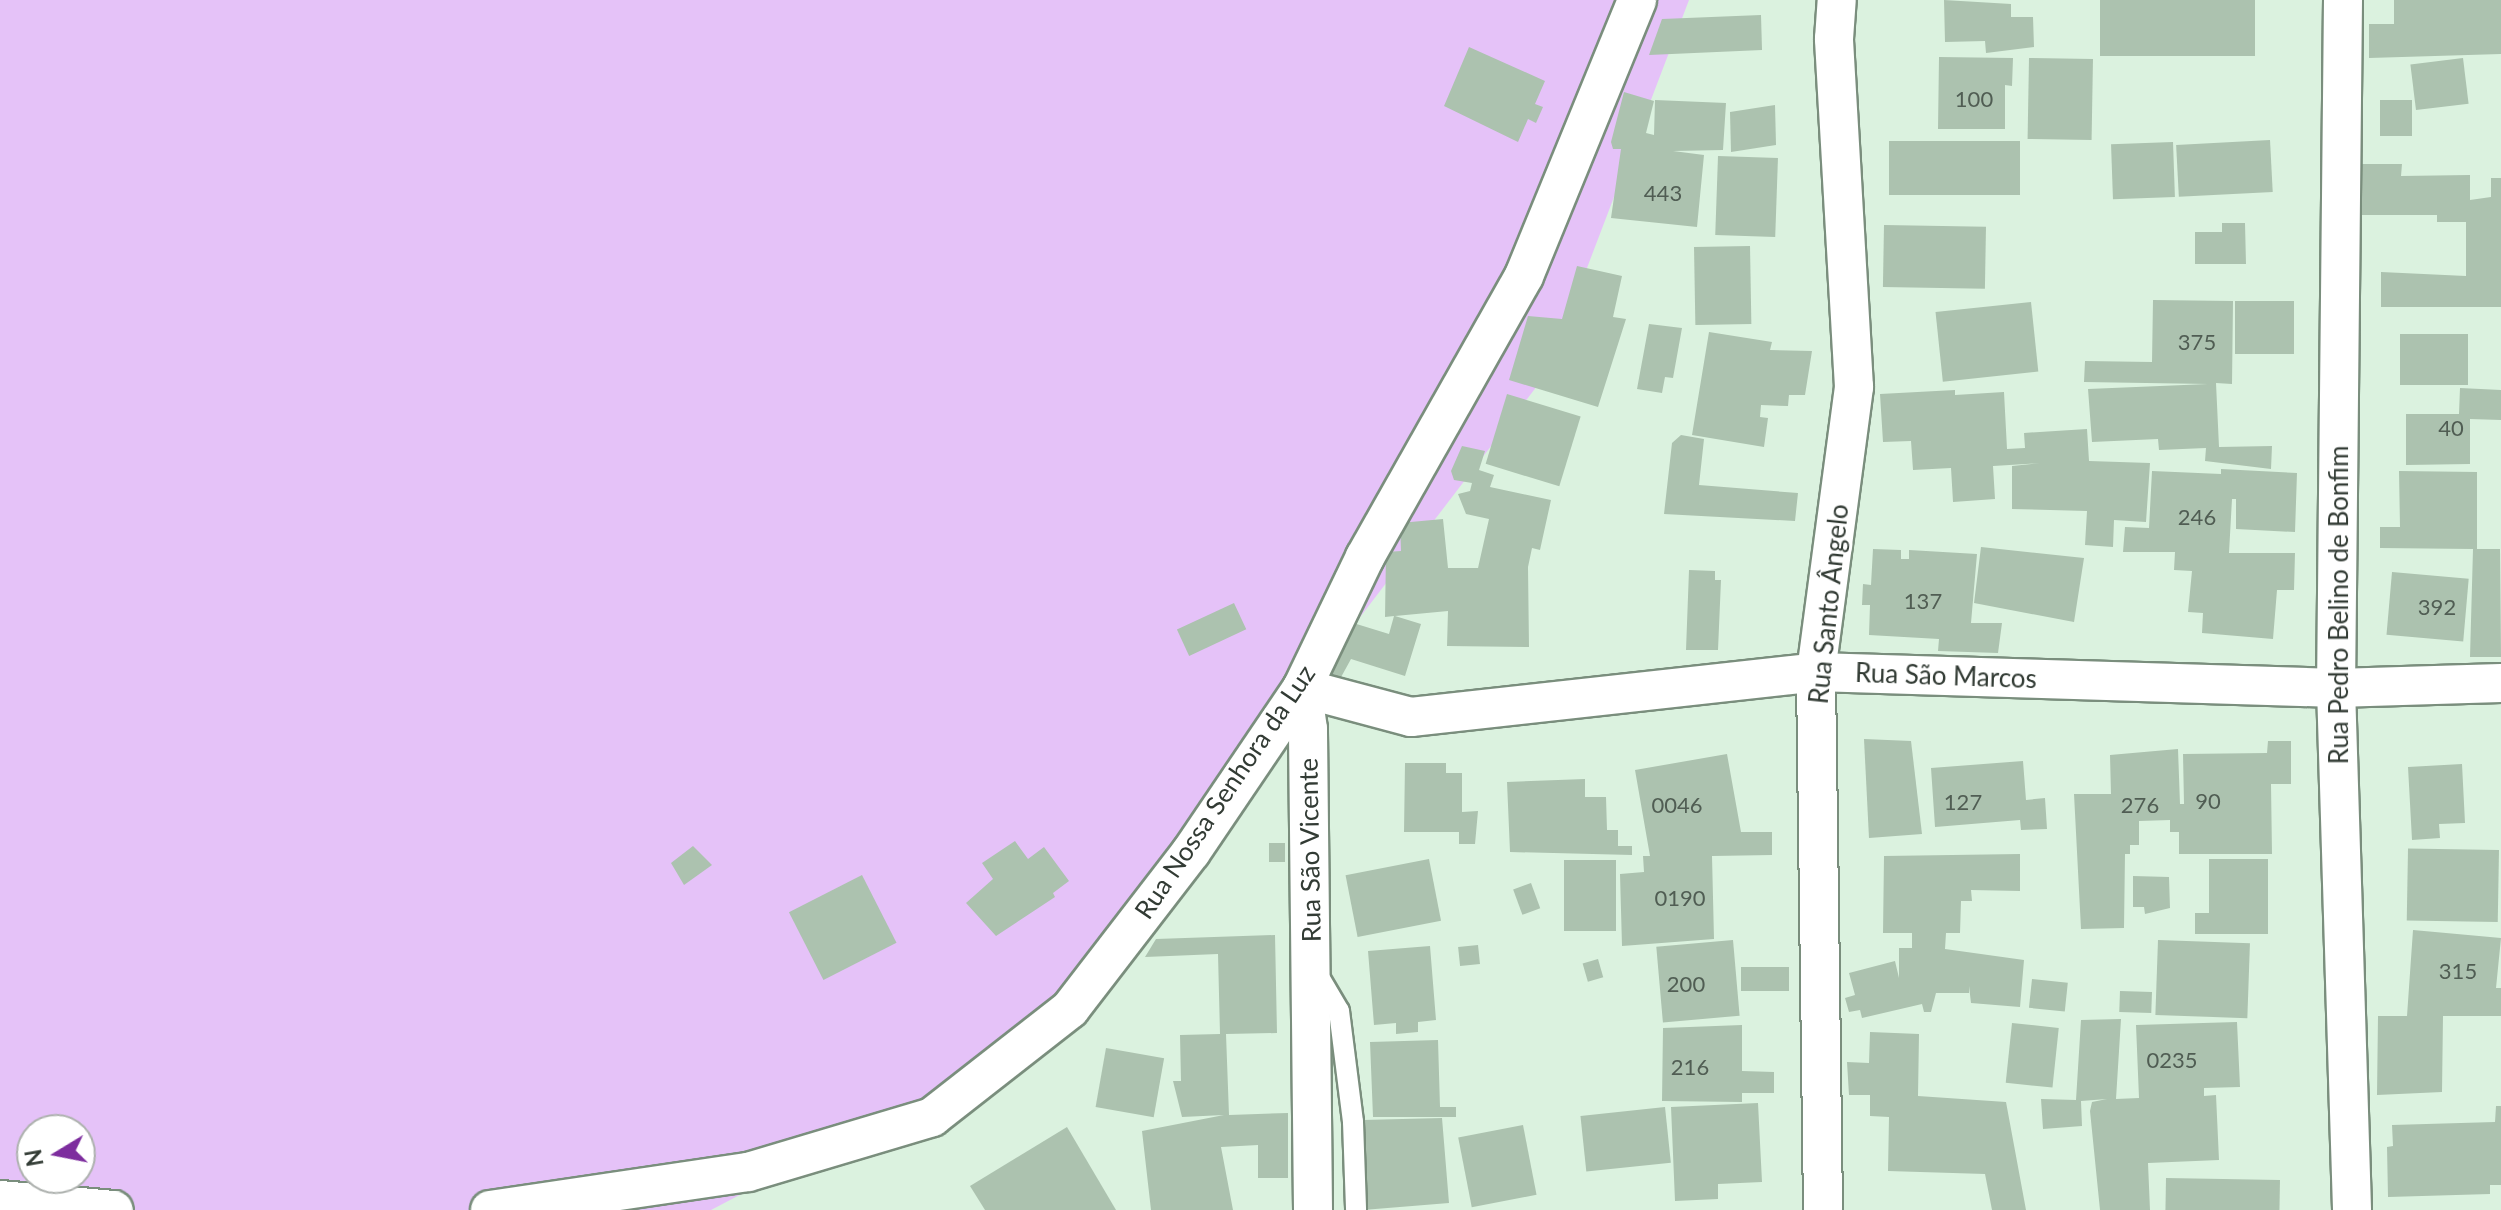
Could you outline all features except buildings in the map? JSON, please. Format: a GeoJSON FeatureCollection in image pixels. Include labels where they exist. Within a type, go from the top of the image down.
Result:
{"type":"FeatureCollection","features":[{"type":"Feature","properties":{"kind":"street","name":"Rua Nossa Senhora da Luz"},"geometry":{"type":"LineString","coordinates":[[490,1210],[748,1172],[932,1117],[1070,1009],[1191,852],[1302,688],[1365,557],[1524,276],[1637,0]]}},
{"type":"Feature","properties":{"kind":"street","name":"Rua Santo Ângelo"},"geometry":{"type":"LineString","coordinates":[[1823,1210],[1816,672],[1854,387],[1834,39],[1837,0]]}},
{"type":"Feature","properties":{"kind":"street","name":"Rua Pedro Belino de Bonfim"},"geometry":{"type":"LineString","coordinates":[[2343,0],[2336,688],[2352,1210]]}},
{"type":"Feature","properties":{"kind":"street","name":"Rua São Marcos"},"geometry":{"type":"LineString","coordinates":[[1302,688],[1411,717],[1816,672],[2336,688],[2501,683]]}},
{"type":"Feature","properties":{"kind":"street","name":"Rua São Vicente"},"geometry":{"type":"LineString","coordinates":[[1302,688],[1308,729],[1313,1210]]}},
{"type":"Feature","properties":{"kind":"street"},"geometry":{"type":"LineString","coordinates":[[0,1200],[114,1210]]}},
{"type":"Feature","properties":{"kind":"lane","name":"Rua São Vicente"},"geometry":{"type":"LineString","coordinates":[[1312,965],[1339,1011],[1353,1122],[1356,1210]]}},
{"type":"Feature","properties":{"kind":"shaded area"},"geometry":{"type":"Polygon","coordinates":[[[0,0],[1689,0],[1547,373],[1037,1039],[711,1210],[0,1210],[0,0]]]}}]}
